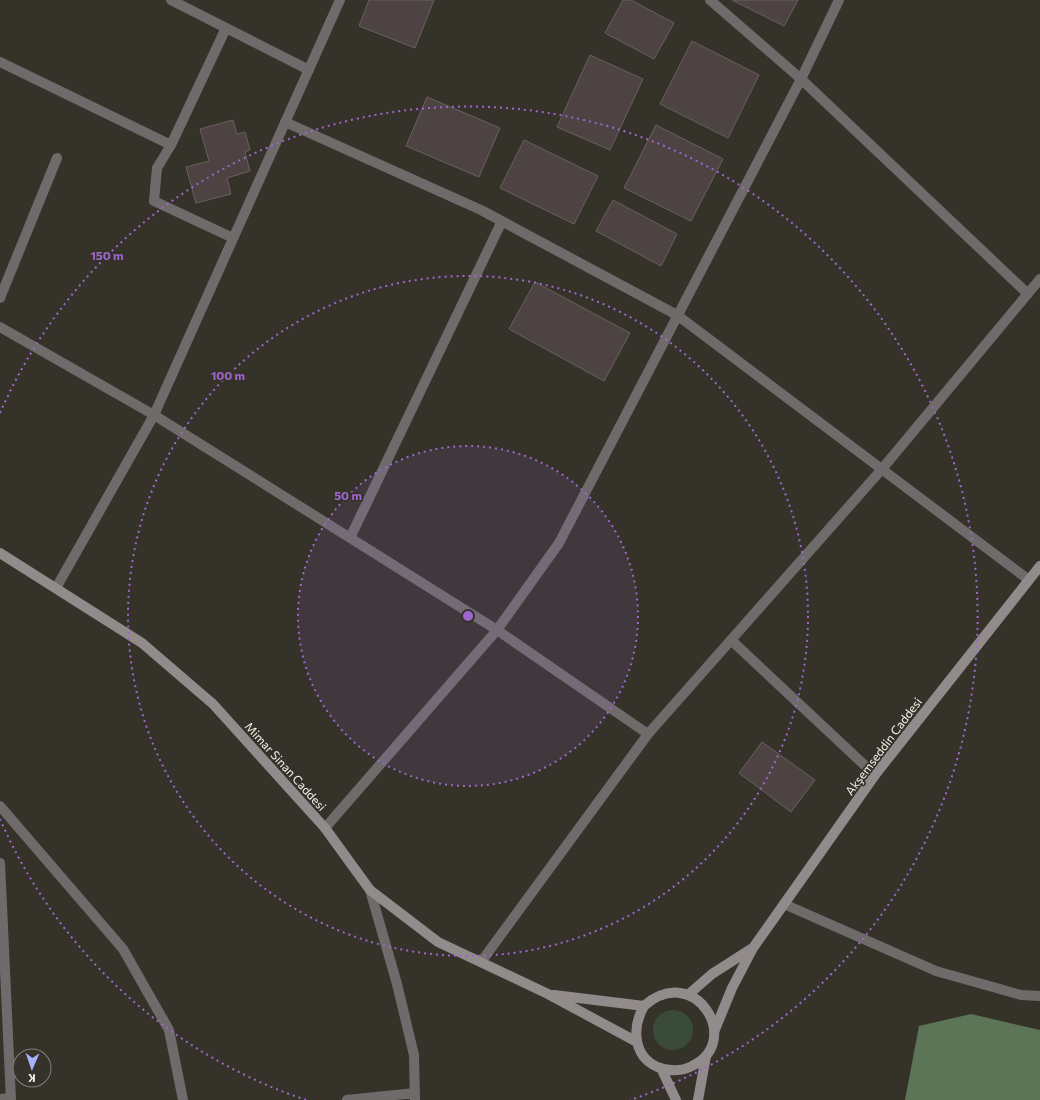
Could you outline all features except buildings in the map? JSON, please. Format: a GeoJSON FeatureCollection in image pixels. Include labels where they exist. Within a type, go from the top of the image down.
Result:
{"type":"FeatureCollection","features":[{"type":"Feature","properties":{"kind":"street"},"geometry":{"type":"LineString","coordinates":[[171,0],[309,70]]}},
{"type":"Feature","properties":{"kind":"street"},"geometry":{"type":"LineString","coordinates":[[56,588],[154,415],[340,0]]}},
{"type":"Feature","properties":{"kind":"street"},"geometry":{"type":"LineString","coordinates":[[710,0],[801,79],[1028,294]]}},
{"type":"Feature","properties":{"kind":"street"},"geometry":{"type":"LineString","coordinates":[[325,828],[497,630],[559,543],[801,79],[839,0]]}},
{"type":"Feature","properties":{"kind":"street"},"geometry":{"type":"LineString","coordinates":[[226,28],[171,145],[157,168],[154,201],[233,238]]}},
{"type":"Feature","properties":{"kind":"street"},"geometry":{"type":"LineString","coordinates":[[0,62],[171,145]]}},
{"type":"Feature","properties":{"kind":"street"},"geometry":{"type":"LineString","coordinates":[[285,122],[502,221],[677,315],[1029,580]]}},
{"type":"Feature","properties":{"kind":"street"},"geometry":{"type":"LineString","coordinates":[[0,298],[57,158]]}},
{"type":"Feature","properties":{"kind":"street"},"geometry":{"type":"LineString","coordinates":[[350,538],[502,221]]}},
{"type":"Feature","properties":{"kind":"street"},"geometry":{"type":"LineString","coordinates":[[481,962],[648,734],[882,469],[1040,279]]}},
{"type":"Feature","properties":{"kind":"street"},"geometry":{"type":"LineString","coordinates":[[0,327],[154,415],[497,630],[648,734]]}},
{"type":"Feature","properties":{"kind":"street","name":"Mimar Sinan Caddesi"},"geometry":{"type":"LineString","coordinates":[[0,553],[142,643],[213,704],[325,828],[370,890],[438,942],[548,994],[637,1042]]}},
{"type":"Feature","properties":{"kind":"street","name":"Akşemseddin Caddesi"},"geometry":{"type":"LineString","coordinates":[[753,948],[875,775],[1040,566]]}},
{"type":"Feature","properties":{"kind":"street"},"geometry":{"type":"LineString","coordinates":[[730,640],[875,775]]}},
{"type":"Feature","properties":{"kind":"street"},"geometry":{"type":"LineString","coordinates":[[0,806],[123,949],[169,1030],[183,1100]]}},
{"type":"Feature","properties":{"kind":"street"},"geometry":{"type":"LineString","coordinates":[[0,863],[11,1099],[0,1099]]}},
{"type":"Feature","properties":{"kind":"street"},"geometry":{"type":"LineString","coordinates":[[347,1100],[415,1096],[414,1056],[397,984],[370,890]]}},
{"type":"Feature","properties":{"kind":"street"},"geometry":{"type":"LineString","coordinates":[[784,904],[936,971],[1021,995],[1040,996]]}},
{"type":"Feature","properties":{"kind":"street"},"geometry":{"type":"LineString","coordinates":[[689,994],[712,974],[753,948]]}},
{"type":"Feature","properties":{"kind":"street"},"geometry":{"type":"LineString","coordinates":[[698,1100],[706,1056],[712,1044],[714,1032],[732,988],[753,948]]}},
{"type":"Feature","properties":{"kind":"street"},"geometry":{"type":"LineString","coordinates":[[706,1056],[697,1064],[686,1069],[674,1071],[661,1068],[650,1062],[642,1053],[637,1042],[635,1030],[638,1018],[644,1006],[653,998],[664,994],[677,992],[689,994],[699,1000],[708,1010],[713,1020],[714,1032]]}},
{"type":"Feature","properties":{"kind":"street"},"geometry":{"type":"LineString","coordinates":[[548,994],[644,1006]]}},
{"type":"Feature","properties":{"kind":"street"},"geometry":{"type":"LineString","coordinates":[[661,1068],[676,1100]]}},
{"type":"Feature","properties":{"kind":"green space"},"geometry":{"type":"Polygon","coordinates":[[[677,1010],[684,1013],[690,1019],[693,1030],[692,1038],[684,1047],[677,1050],[669,1050],[662,1047],[654,1038],[653,1026],[656,1019],[665,1011],[677,1010]]]}},
{"type":"Feature","properties":{"kind":"green space"},"geometry":{"type":"Polygon","coordinates":[[[971,1014],[1040,1030],[1040,1100],[905,1100],[919,1026],[971,1014]]]}}]}
